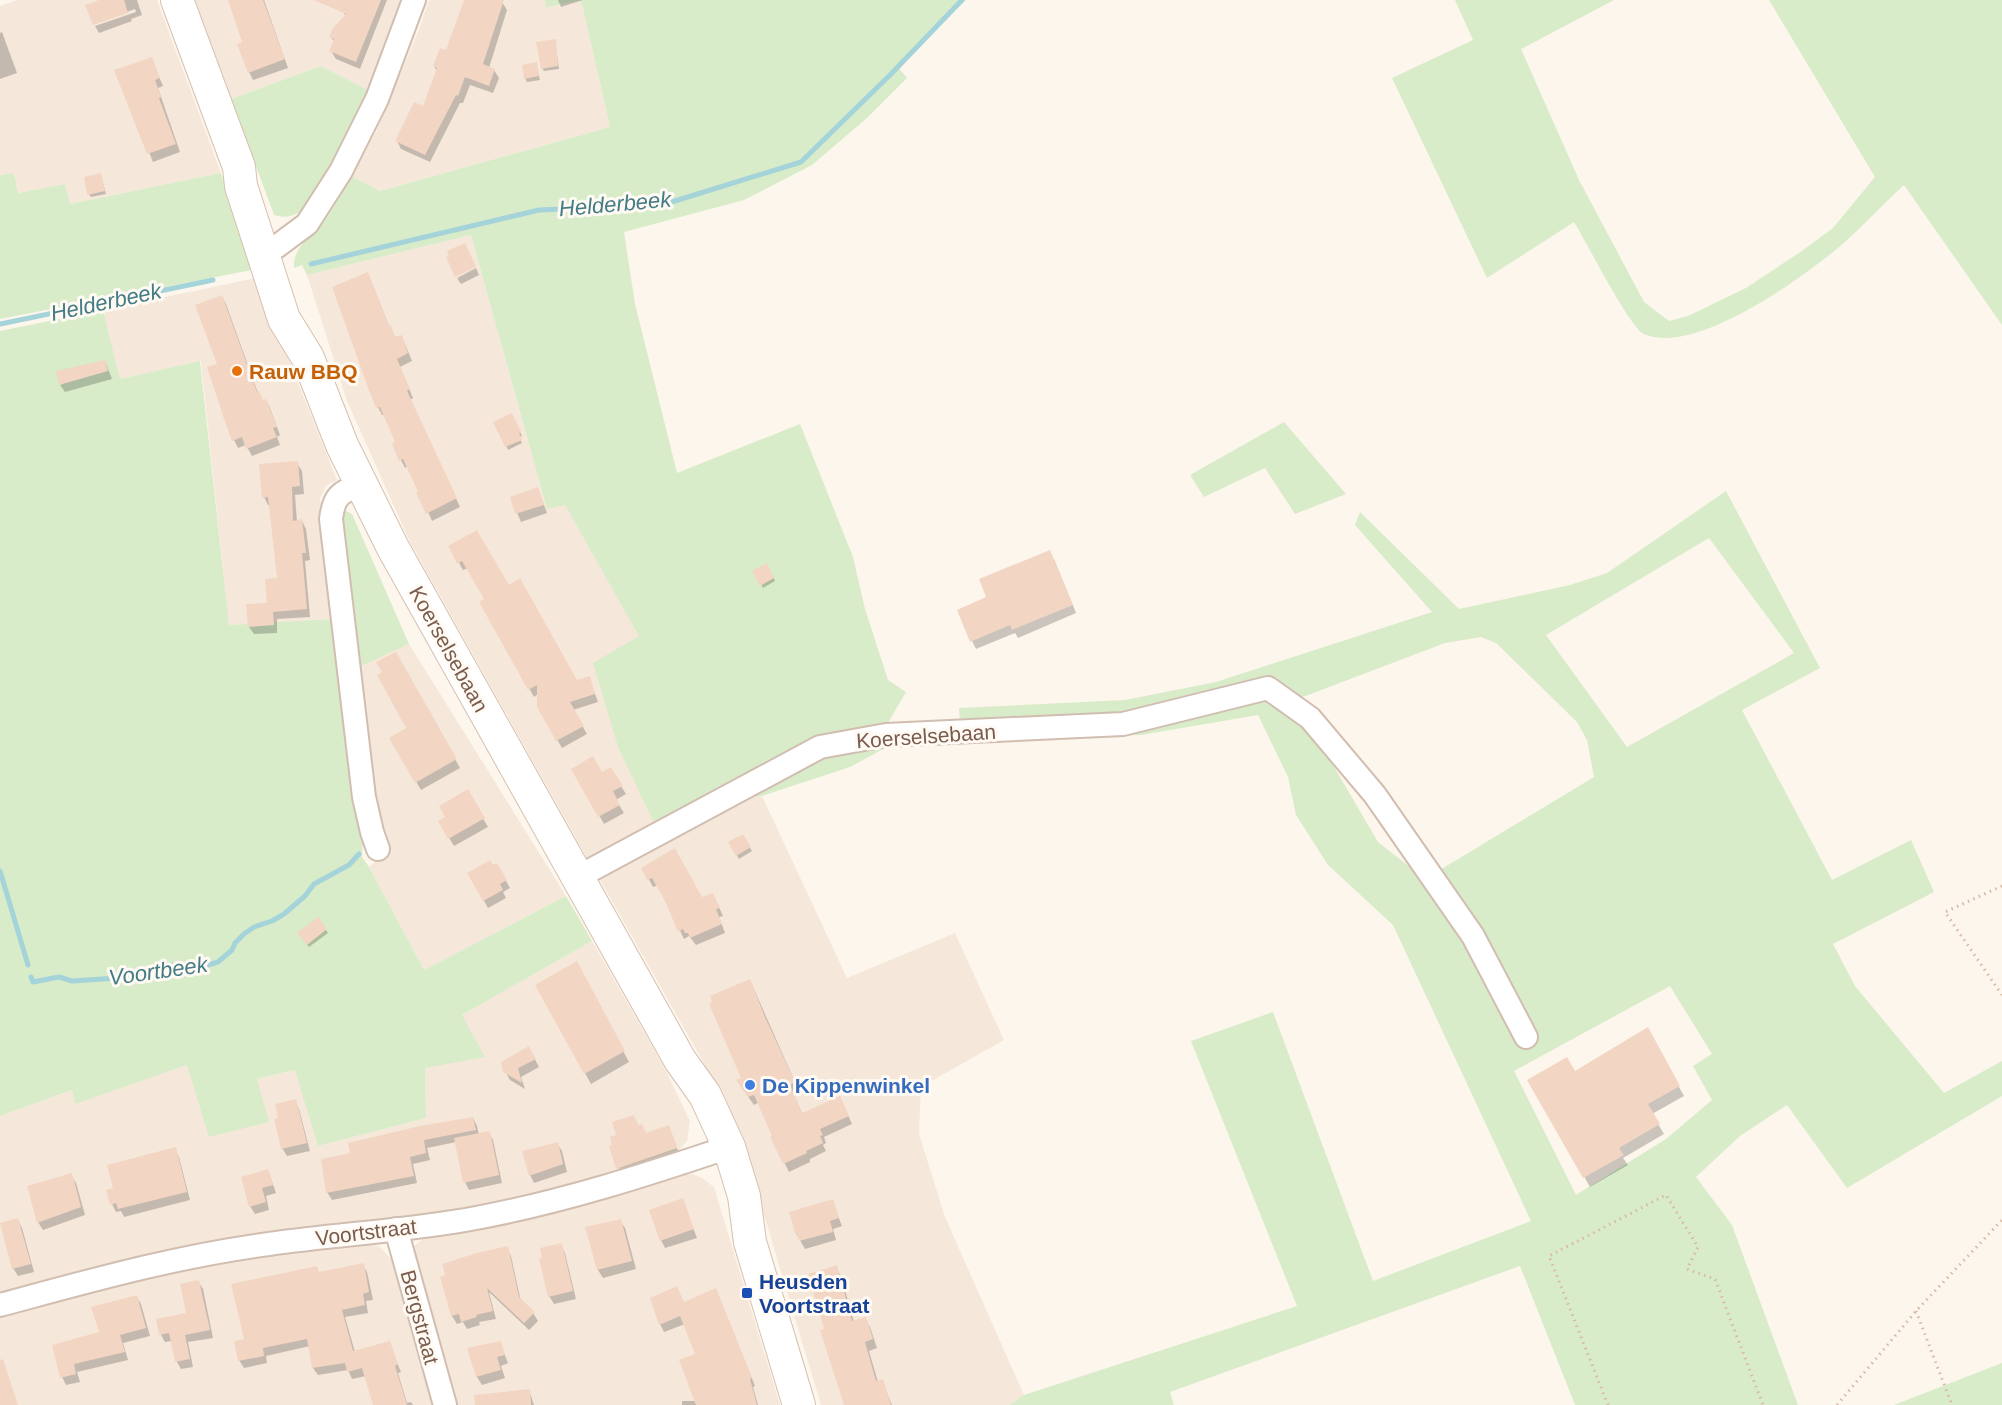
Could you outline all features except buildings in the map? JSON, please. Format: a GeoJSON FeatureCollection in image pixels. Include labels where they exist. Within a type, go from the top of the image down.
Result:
{"type":"FeatureCollection","features":[{"type":"Feature","properties":{"kind":"street","name":"Koerselsebaan"},"geometry":{"type":"LineString","coordinates":[[177,0],[239,167],[252,185],[269,249],[301,315],[308,358],[342,445],[393,548],[680,1060],[705,1095],[721,1150],[744,1196],[750,1242],[799,1405]]}},
{"type":"Feature","properties":{"kind":"street"},"geometry":{"type":"LineString","coordinates":[[269,249],[307,224],[341,171],[377,99],[414,0]]}},
{"type":"Feature","properties":{"kind":"street"},"geometry":{"type":"LineString","coordinates":[[361,484],[338,495],[333,504],[331,519],[364,797],[378,849]]}},
{"type":"Feature","properties":{"kind":"street","name":"Koerselsebaan"},"geometry":{"type":"LineString","coordinates":[[577,876],[820,747],[886,735],[1123,724],[1268,688],[1310,718],[1375,795],[1473,936],[1526,1037]]}},
{"type":"Feature","properties":{"kind":"street","name":"Voortstraat"},"geometry":{"type":"LineString","coordinates":[[0,1305],[121,1272],[198,1255],[474,1219],[566,1199],[721,1150]]}},
{"type":"Feature","properties":{"kind":"street","name":"Bergstraat"},"geometry":{"type":"LineString","coordinates":[[396,1229],[445,1405]]}},
{"type":"Feature","properties":{"kind":"path"},"geometry":{"type":"LineString","coordinates":[[2002,886],[1946,912],[2002,995]]}},
{"type":"Feature","properties":{"kind":"path"},"geometry":{"type":"LineString","coordinates":[[1608,1405],[1549,1256],[1666,1195],[1698,1247],[1687,1269],[1715,1279],[1763,1405]]}},
{"type":"Feature","properties":{"kind":"path"},"geometry":{"type":"LineString","coordinates":[[1837,1405],[1916,1311],[2002,1220]]}},
{"type":"Feature","properties":{"kind":"path"},"geometry":{"type":"LineString","coordinates":[[1916,1311],[1952,1405]]}},
{"type":"Feature","properties":{"kind":"shaded area"},"geometry":{"type":"Polygon","coordinates":[[[17,0],[157,0],[221,173],[70,204],[65,184],[18,193],[14,173],[0,175],[0,6],[17,0]]]}},
{"type":"Feature","properties":{"kind":"shaded area"},"geometry":{"type":"Polygon","coordinates":[[[195,0],[406,0],[368,90],[321,66],[231,99],[195,0]]]}},
{"type":"Feature","properties":{"kind":"shaded area"},"geometry":{"type":"Polygon","coordinates":[[[429,0],[545,0],[547,8],[581,0],[610,127],[380,191],[351,176],[376,132],[429,0]]]}},
{"type":"Feature","properties":{"kind":"shaded area"},"geometry":{"type":"Polygon","coordinates":[[[471,235],[547,509],[565,505],[640,636],[640,789],[657,829],[592,859],[587,858],[410,542],[347,401],[307,275],[471,235]]]}},
{"type":"Feature","properties":{"kind":"shaded area"},"geometry":{"type":"Polygon","coordinates":[[[256,278],[337,480],[327,485],[320,498],[332,619],[229,625],[201,361],[120,379],[103,310],[256,278]]]}},
{"type":"Feature","properties":{"kind":"shaded area"},"geometry":{"type":"Polygon","coordinates":[[[409,644],[566,896],[424,970],[369,867],[386,852],[355,669],[409,644]]]}},
{"type":"Feature","properties":{"kind":"shaded area"},"geometry":{"type":"Polygon","coordinates":[[[762,796],[847,978],[955,933],[1004,1040],[921,1087],[919,1134],[945,1217],[1024,1395],[1009,1405],[821,1405],[761,1205],[719,1090],[600,880],[606,871],[732,799],[762,796]]]}},
{"type":"Feature","properties":{"kind":"shaded area"},"geometry":{"type":"Polygon","coordinates":[[[592,941],[664,1067],[690,1121],[687,1141],[679,1150],[659,1162],[564,1191],[0,1295],[0,1116],[72,1090],[76,1103],[187,1065],[257,1079],[296,1070],[318,1146],[426,1118],[425,1067],[462,1015],[592,941]]]}},
{"type":"Feature","properties":{"kind":"shaded area"},"geometry":{"type":"Polygon","coordinates":[[[693,1174],[714,1187],[780,1405],[455,1405],[412,1256],[414,1246],[423,1239],[439,1234],[481,1228],[569,1208],[669,1176],[693,1174]]]}},
{"type":"Feature","properties":{"kind":"shaded area"},"geometry":{"type":"Polygon","coordinates":[[[368,1242],[380,1247],[391,1259],[433,1405],[0,1405],[0,1316],[120,1283],[200,1265],[271,1253],[368,1242]]]}},
{"type":"Feature","properties":{"kind":"green space"},"geometry":{"type":"Polygon","coordinates":[[[545,0],[581,0],[546,8],[545,0]]]}},
{"type":"Feature","properties":{"kind":"green space"},"geometry":{"type":"Polygon","coordinates":[[[581,0],[966,0],[898,67],[907,78],[867,118],[812,165],[744,200],[624,232],[635,304],[677,473],[800,424],[853,557],[865,609],[888,680],[906,692],[878,740],[900,740],[850,767],[762,796],[732,799],[657,829],[618,747],[593,663],[639,636],[565,505],[547,509],[471,235],[307,275],[302,265],[294,268],[294,260],[300,247],[327,217],[351,176],[380,191],[610,127],[581,0]]]}},
{"type":"Feature","properties":{"kind":"green space"},"geometry":{"type":"Polygon","coordinates":[[[1455,0],[1614,0],[1521,49],[1579,180],[1644,302],[1669,321],[1688,316],[1746,288],[1802,251],[1833,228],[1875,177],[1769,0],[2002,0],[2002,325],[1904,185],[1845,242],[1805,274],[1749,309],[1720,324],[1692,334],[1666,338],[1644,334],[1637,328],[1618,300],[1574,222],[1487,278],[1392,78],[1473,40],[1455,0]]]}},
{"type":"Feature","properties":{"kind":"green space"},"geometry":{"type":"Polygon","coordinates":[[[321,66],[368,90],[337,153],[307,204],[294,215],[284,217],[274,215],[231,99],[321,66]]]}},
{"type":"Feature","properties":{"kind":"green space"},"geometry":{"type":"Polygon","coordinates":[[[14,173],[18,193],[65,184],[70,204],[221,173],[252,270],[0,319],[0,175],[14,173]]]}},
{"type":"Feature","properties":{"kind":"green space"},"geometry":{"type":"Polygon","coordinates":[[[103,310],[120,379],[200,361],[229,625],[332,619],[363,842],[362,857],[424,970],[566,896],[592,941],[462,1015],[485,1057],[425,1068],[426,1118],[318,1146],[295,1070],[257,1079],[269,1122],[209,1137],[187,1065],[75,1104],[72,1090],[0,1116],[0,331],[103,310]]]}},
{"type":"Feature","properties":{"kind":"green space"},"geometry":{"type":"Polygon","coordinates":[[[1284,422],[1346,494],[1295,514],[1265,468],[1204,497],[1190,475],[1284,422]]]}},
{"type":"Feature","properties":{"kind":"green space"},"geometry":{"type":"Polygon","coordinates":[[[1726,491],[1820,668],[1742,710],[1832,880],[1911,840],[1934,892],[1833,944],[1855,986],[1944,1093],[2002,1061],[2002,1096],[1847,1188],[1787,1105],[1740,1136],[1696,1177],[1732,1225],[1798,1405],[1575,1405],[1520,1266],[1170,1392],[1174,1405],[1009,1405],[1024,1395],[1297,1306],[1191,1041],[1273,1012],[1373,1281],[1531,1221],[1393,925],[1328,865],[1296,815],[1288,777],[1258,715],[1141,735],[961,738],[959,708],[1125,700],[1216,682],[1432,612],[1355,525],[1360,512],[1459,609],[1570,585],[1607,573],[1726,491]],[[1709,538],[1546,635],[1627,747],[1794,653],[1709,538]],[[1481,637],[1445,643],[1295,700],[1378,842],[1425,879],[1594,777],[1587,740],[1577,722],[1496,643],[1481,637]],[[1670,986],[1514,1071],[1576,1195],[1666,1139],[1712,1100],[1693,1066],[1712,1054],[1670,986]]]}},
{"type":"Feature","properties":{"kind":"green space"},"geometry":{"type":"Polygon","coordinates":[[[346,511],[352,514],[409,644],[355,669],[340,512],[346,511]]]}},
{"type":"Feature","properties":{"kind":"green space"},"geometry":{"type":"Polygon","coordinates":[[[2002,1363],[2002,1405],[1894,1405],[2002,1363]]]}},
{"type":"Feature","properties":{"kind":"waterway","name":"Helderbeek"},"geometry":{"type":"LineString","coordinates":[[311,264],[539,210],[662,205],[801,162],[962,0]]}},
{"type":"Feature","properties":{"kind":"waterway","name":"Helderbeek"},"geometry":{"type":"LineString","coordinates":[[0,324],[213,280]]}},
{"type":"Feature","properties":{"kind":"waterway","name":"Voortbeek"},"geometry":{"type":"LineString","coordinates":[[31,977],[33,982],[59,977],[72,981],[133,977],[145,975],[168,965],[208,965],[218,962],[232,950],[244,934],[284,914],[305,896],[314,884],[349,865],[359,854]]}},
{"type":"Feature","properties":{"kind":"waterway"},"geometry":{"type":"LineString","coordinates":[[0,871],[28,965]]}},
{"type":"Feature","properties":{"kind":"place","name":"Rauw BBQ"},"geometry":{"type":"Point","coordinates":[237,371]}},
{"type":"Feature","properties":{"kind":"place","name":"De Kippenwinkel"},"geometry":{"type":"Point","coordinates":[750,1085]}},
{"type":"Feature","properties":{"kind":"place","name":"Heusden Voortstraat"},"geometry":{"type":"Point","coordinates":[747,1293]}}]}
